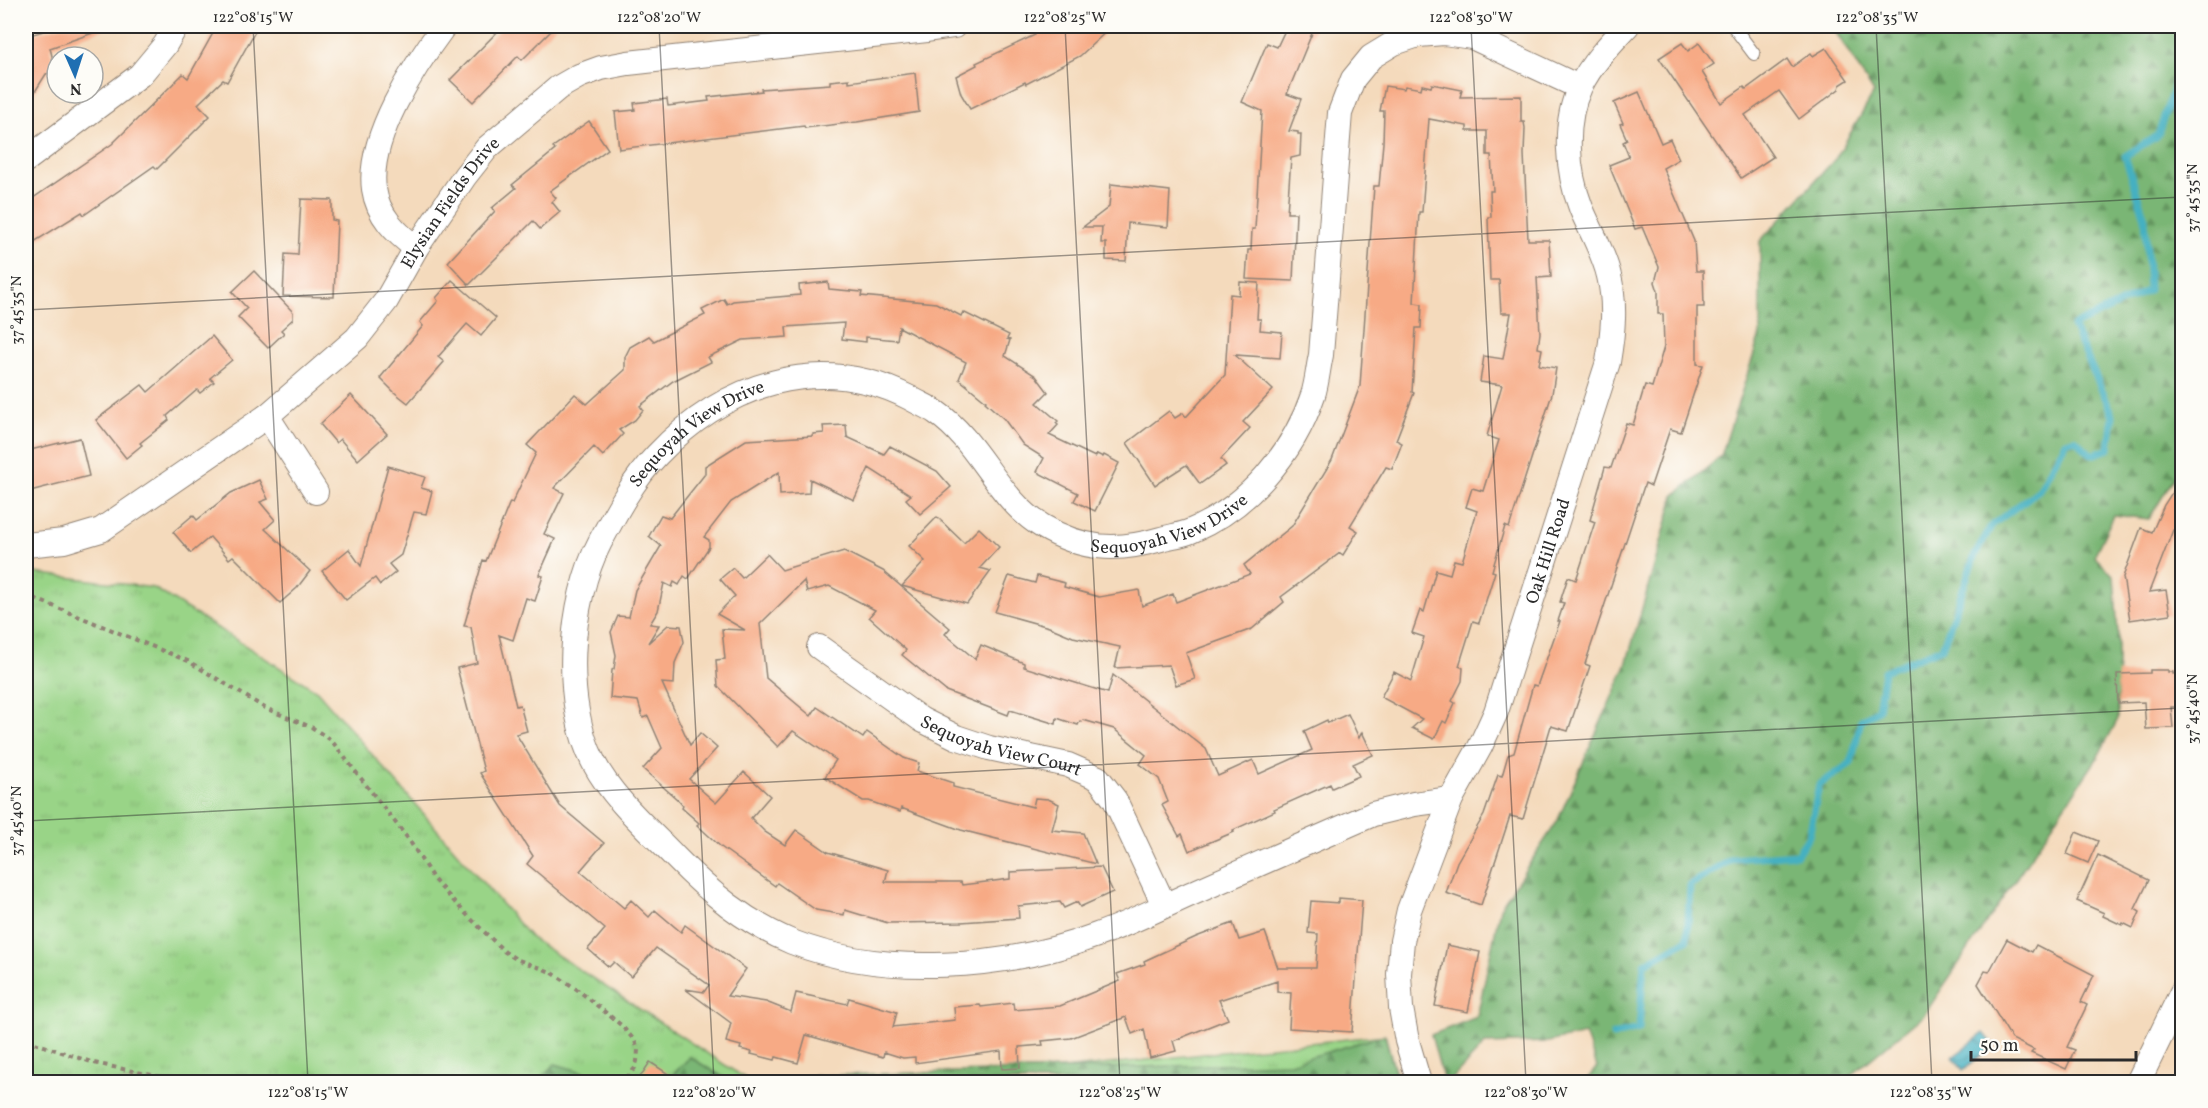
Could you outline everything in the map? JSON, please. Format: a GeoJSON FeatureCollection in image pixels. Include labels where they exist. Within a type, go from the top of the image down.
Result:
{"type":"FeatureCollection","features":[{"type":"Feature","properties":{"kind":"street"},"geometry":{"type":"LineString","coordinates":[[26,160],[140,75],[165,45],[176,26]]}},
{"type":"Feature","properties":{"kind":"street"},"geometry":{"type":"LineString","coordinates":[[416,248],[394,232],[382,213],[375,190],[374,168],[380,142],[395,104],[428,47],[444,26]]}},
{"type":"Feature","properties":{"kind":"street","name":"Elysian Fields Drive"},"geometry":{"type":"LineString","coordinates":[[26,544],[64,542],[101,530],[267,416],[357,338],[386,301],[416,248],[487,148],[558,88],[579,76],[601,68],[628,63],[954,26]]}},
{"type":"Feature","properties":{"kind":"street","name":"Oak Hill Road"},"geometry":{"type":"LineString","coordinates":[[1419,1083],[1407,1041],[1401,1008],[1399,974],[1402,941],[1409,910],[1451,799],[1480,747],[1496,712],[1608,362],[1613,333],[1614,304],[1608,273],[1580,205],[1573,180],[1569,148],[1571,116],[1580,87],[1602,53],[1627,26]]}},
{"type":"Feature","properties":{"kind":"street","name":"Sequoyah View Drive"},"geometry":{"type":"LineString","coordinates":[[1451,799],[1414,804],[1373,814],[1096,935],[1029,955],[968,963],[898,964],[840,957],[791,941],[748,919],[706,888],[622,803],[595,765],[579,726],[572,671],[577,614],[594,554],[621,502],[654,458],[688,426],[722,402],[762,384],[806,376],[851,378],[892,389],[938,413],[969,441],[1007,495],[1034,522],[1065,540],[1099,548],[1141,545],[1191,531],[1231,509],[1268,475],[1294,436],[1313,394],[1321,355],[1340,113],[1353,79],[1371,57],[1394,43],[1418,35],[1444,33],[1472,37],[1580,87]]}},
{"type":"Feature","properties":{"kind":"street"},"geometry":{"type":"LineString","coordinates":[[267,416],[316,492]]}},
{"type":"Feature","properties":{"kind":"street","name":"Sequoyah View Court"},"geometry":{"type":"LineString","coordinates":[[819,647],[922,720],[956,737],[989,748],[1068,765],[1098,778],[1115,800],[1164,905]]}},
{"type":"Feature","properties":{"kind":"street"},"geometry":{"type":"LineString","coordinates":[[2138,1083],[2182,992]]}},
{"type":"Feature","properties":{"kind":"lane"},"geometry":{"type":"LineString","coordinates":[[1733,26],[1754,54]]}},
{"type":"Feature","properties":{"kind":"path"},"geometry":{"type":"LineString","coordinates":[[26,595],[188,661],[265,708],[313,728],[331,740],[409,840],[434,880],[468,916],[505,952],[516,959],[551,972],[578,990],[603,1009],[635,1041],[638,1050],[635,1068],[623,1083]]}},
{"type":"Feature","properties":{"kind":"path"},"geometry":{"type":"LineString","coordinates":[[26,1041],[94,1063],[185,1083]]}},
{"type":"Feature","properties":{"kind":"path"},"geometry":{"type":"LineString","coordinates":[[26,1068],[28,1083]]}},
{"type":"Feature","properties":{"kind":"green space"},"geometry":{"type":"Polygon","coordinates":[[[1832,26],[2182,26],[2182,465],[2149,519],[2114,515],[2094,556],[2114,576],[2118,634],[2118,719],[2096,760],[1924,1015],[1843,1082],[1585,1082],[1597,1067],[1585,1034],[1548,1042],[1485,1044],[1449,1082],[1444,1082],[1431,1035],[1477,1017],[1500,908],[1557,822],[1626,665],[1674,496],[1721,456],[1760,335],[1760,241],[1836,158],[1874,93],[1832,26]]]}},
{"type":"Feature","properties":{"kind":"green space"},"geometry":{"type":"Polygon","coordinates":[[[26,572],[154,588],[317,691],[531,938],[751,1082],[26,1082],[26,572]]]}},
{"type":"Feature","properties":{"kind":"green space"},"geometry":{"type":"Polygon","coordinates":[[[1385,1035],[1398,1082],[939,1082],[1385,1035]]]}},
{"type":"Feature","properties":{"kind":"green space"},"geometry":{"type":"Polygon","coordinates":[[[1385,1035],[1398,1082],[800,1082],[806,1076],[1290,1063],[1385,1035]]]}},
{"type":"Feature","properties":{"kind":"green space"},"geometry":{"type":"Polygon","coordinates":[[[690,1057],[731,1082],[666,1082],[690,1057]]]}},
{"type":"Feature","properties":{"kind":"green space"},"geometry":{"type":"Polygon","coordinates":[[[555,1064],[621,1082],[545,1082],[544,1074],[555,1064]]]}},
{"type":"Feature","properties":{"kind":"water"},"geometry":{"type":"Polygon","coordinates":[[[1984,1033],[1994,1045],[1963,1070],[1953,1057],[1984,1033]]]}},
{"type":"Feature","properties":{"kind":"building"},"geometry":{"type":"Polygon","coordinates":[[[61,26],[106,26],[107,28],[59,45],[45,45],[45,76],[26,106],[26,36],[61,26]]]}},
{"type":"Feature","properties":{"kind":"building"},"geometry":{"type":"Polygon","coordinates":[[[217,26],[258,26],[227,82],[223,80],[198,104],[210,116],[157,169],[154,166],[84,215],[82,212],[26,247],[26,203],[112,144],[183,74],[188,78],[217,26]]]}},
{"type":"Feature","properties":{"kind":"building"},"geometry":{"type":"Polygon","coordinates":[[[503,26],[556,26],[522,60],[518,56],[473,102],[450,80],[503,26]]]}},
{"type":"Feature","properties":{"kind":"building"},"geometry":{"type":"Polygon","coordinates":[[[1044,26],[1112,26],[1080,56],[970,109],[961,94],[956,76],[977,65],[976,63],[1035,35],[1033,31],[1044,26]]]}},
{"type":"Feature","properties":{"kind":"building"},"geometry":{"type":"Polygon","coordinates":[[[1287,26],[1315,26],[1287,94],[1301,99],[1289,131],[1301,134],[1300,156],[1291,158],[1287,213],[1296,213],[1293,281],[1246,279],[1248,250],[1251,250],[1252,229],[1255,229],[1262,111],[1242,102],[1267,43],[1277,47],[1287,26]]]}},
{"type":"Feature","properties":{"kind":"building"},"geometry":{"type":"Polygon","coordinates":[[[1682,43],[1688,51],[1699,43],[1714,64],[1702,72],[1721,103],[1744,87],[1746,89],[1787,59],[1792,67],[1811,53],[1813,56],[1826,48],[1848,80],[1799,119],[1779,91],[1745,115],[1773,157],[1741,178],[1659,58],[1682,43]]]}},
{"type":"Feature","properties":{"kind":"building"},"geometry":{"type":"Polygon","coordinates":[[[915,73],[919,112],[857,122],[805,128],[804,126],[619,149],[615,112],[635,110],[634,103],[667,99],[668,106],[709,101],[708,97],[762,91],[761,89],[830,84],[830,81],[849,79],[849,82],[915,73]]]}},
{"type":"Feature","properties":{"kind":"building"},"geometry":{"type":"Polygon","coordinates":[[[1432,84],[1462,90],[1460,97],[1521,96],[1521,122],[1524,122],[1525,128],[1528,240],[1549,240],[1551,277],[1537,278],[1540,333],[1538,348],[1542,349],[1539,365],[1556,368],[1552,394],[1509,528],[1505,526],[1492,571],[1495,572],[1479,623],[1473,621],[1459,666],[1463,668],[1462,681],[1452,701],[1455,703],[1446,723],[1443,721],[1434,739],[1412,728],[1422,719],[1381,697],[1394,672],[1411,681],[1424,637],[1412,633],[1420,610],[1424,612],[1436,570],[1450,574],[1454,560],[1462,562],[1477,511],[1466,507],[1472,488],[1483,491],[1499,440],[1487,436],[1502,385],[1480,382],[1484,356],[1503,359],[1511,313],[1501,313],[1499,280],[1490,280],[1488,217],[1491,217],[1490,191],[1493,191],[1491,155],[1487,155],[1487,131],[1467,131],[1467,126],[1429,119],[1422,212],[1419,212],[1414,303],[1422,304],[1421,328],[1416,328],[1412,392],[1414,393],[1396,440],[1402,443],[1392,469],[1386,467],[1350,526],[1358,531],[1343,555],[1340,553],[1281,597],[1284,602],[1252,629],[1186,653],[1195,679],[1176,685],[1169,665],[1115,668],[1120,647],[1073,637],[1049,627],[995,612],[1009,576],[1035,583],[1037,576],[1065,583],[1064,587],[1099,597],[1139,590],[1142,606],[1173,594],[1176,602],[1250,574],[1244,565],[1292,526],[1332,460],[1360,386],[1374,186],[1379,186],[1383,143],[1384,111],[1380,111],[1385,86],[1421,89],[1422,85],[1431,87],[1432,84]]]}},
{"type":"Feature","properties":{"kind":"building"},"geometry":{"type":"Polygon","coordinates":[[[1639,92],[1661,143],[1670,139],[1679,159],[1663,168],[1694,241],[1696,271],[1703,271],[1704,307],[1697,307],[1697,364],[1703,365],[1681,432],[1670,429],[1651,486],[1645,483],[1585,664],[1590,666],[1568,731],[1551,726],[1523,819],[1510,816],[1481,905],[1446,893],[1457,862],[1484,815],[1498,775],[1502,776],[1508,755],[1514,753],[1533,685],[1537,686],[1560,621],[1558,621],[1564,603],[1560,602],[1568,577],[1576,580],[1595,522],[1590,520],[1605,467],[1611,468],[1626,423],[1633,425],[1645,385],[1652,387],[1664,347],[1663,314],[1658,314],[1658,291],[1655,282],[1659,267],[1642,227],[1635,229],[1609,165],[1629,157],[1623,142],[1627,140],[1620,124],[1623,123],[1614,103],[1639,92]]]}},
{"type":"Feature","properties":{"kind":"building"},"geometry":{"type":"Polygon","coordinates":[[[589,121],[608,149],[550,191],[556,198],[552,202],[560,212],[540,229],[533,221],[469,285],[448,262],[495,211],[492,208],[516,188],[512,185],[555,150],[553,147],[589,121]]]}},
{"type":"Feature","properties":{"kind":"building"},"geometry":{"type":"Polygon","coordinates":[[[1111,184],[1170,191],[1168,227],[1128,223],[1126,261],[1106,260],[1106,243],[1101,243],[1102,227],[1083,227],[1109,207],[1111,184]]]}},
{"type":"Feature","properties":{"kind":"building"},"geometry":{"type":"Polygon","coordinates":[[[301,199],[332,200],[332,220],[337,221],[334,297],[283,296],[285,254],[298,255],[301,199]]]}},
{"type":"Feature","properties":{"kind":"building"},"geometry":{"type":"Polygon","coordinates":[[[254,271],[293,312],[293,319],[281,330],[284,333],[268,348],[238,317],[247,308],[232,292],[254,271]]]}},
{"type":"Feature","properties":{"kind":"building"},"geometry":{"type":"Polygon","coordinates":[[[452,280],[496,318],[481,336],[467,324],[438,357],[444,362],[408,403],[380,378],[423,326],[420,322],[438,301],[436,298],[452,280]]]}},
{"type":"Feature","properties":{"kind":"building"},"geometry":{"type":"Polygon","coordinates":[[[828,282],[829,289],[862,292],[861,296],[936,303],[961,316],[963,312],[1009,335],[1007,339],[1010,340],[1005,356],[1036,376],[1048,392],[1037,403],[1058,421],[1056,423],[1058,425],[1049,435],[1095,457],[1097,454],[1103,457],[1104,455],[1119,463],[1095,511],[1074,501],[1078,493],[1037,472],[1044,458],[1023,445],[1004,419],[959,379],[966,362],[899,327],[897,340],[866,337],[866,342],[842,339],[844,323],[786,327],[787,337],[743,340],[708,357],[711,362],[673,381],[640,406],[643,410],[635,420],[619,430],[623,434],[603,456],[594,447],[554,488],[564,493],[544,534],[555,539],[539,575],[543,576],[535,601],[526,598],[513,640],[499,635],[516,706],[520,705],[527,731],[516,734],[560,806],[604,843],[580,871],[624,908],[631,900],[649,917],[655,910],[681,932],[685,925],[746,969],[727,996],[766,1002],[791,1012],[796,993],[847,1004],[849,998],[897,1012],[893,1027],[955,1020],[954,1007],[980,1005],[981,1007],[1013,1003],[1014,1010],[1060,1006],[1120,981],[1117,974],[1145,964],[1144,961],[1233,923],[1239,940],[1265,932],[1278,968],[1316,968],[1318,934],[1308,933],[1311,901],[1339,903],[1339,898],[1362,900],[1352,1032],[1289,1028],[1291,993],[1277,992],[1277,981],[1219,1000],[1228,1019],[1173,1041],[1176,1051],[1150,1058],[1144,1029],[1132,1034],[1126,1017],[1071,1038],[1042,1041],[1043,1045],[1019,1047],[1020,1068],[1002,1069],[1001,1051],[915,1063],[915,1057],[903,1058],[884,1052],[883,1057],[806,1035],[798,1063],[776,1057],[775,1060],[751,1054],[752,1052],[740,1049],[741,1046],[726,1042],[731,1023],[685,989],[704,992],[709,985],[656,948],[631,977],[614,962],[609,967],[588,949],[605,929],[527,864],[533,856],[480,773],[484,771],[457,668],[477,663],[471,627],[464,626],[483,560],[486,561],[510,502],[512,503],[536,453],[527,445],[575,394],[587,404],[625,370],[625,357],[630,347],[649,336],[654,341],[705,315],[702,310],[724,299],[727,304],[733,301],[800,295],[799,285],[828,282]]]}},
{"type":"Feature","properties":{"kind":"building"},"geometry":{"type":"Polygon","coordinates":[[[1240,282],[1259,283],[1257,319],[1261,319],[1260,330],[1282,332],[1280,358],[1235,355],[1273,390],[1243,422],[1250,428],[1221,459],[1226,465],[1200,484],[1186,465],[1155,485],[1127,443],[1169,411],[1175,418],[1183,413],[1186,417],[1225,375],[1230,294],[1239,295],[1240,282]]]}},
{"type":"Feature","properties":{"kind":"building"},"geometry":{"type":"Polygon","coordinates":[[[212,336],[232,360],[210,378],[214,382],[200,393],[197,390],[167,416],[169,420],[140,443],[142,445],[126,458],[96,420],[142,385],[148,392],[212,336]]]}},
{"type":"Feature","properties":{"kind":"building"},"geometry":{"type":"Polygon","coordinates":[[[351,395],[387,434],[358,460],[340,439],[336,443],[320,424],[351,395]]]}},
{"type":"Feature","properties":{"kind":"building"},"geometry":{"type":"Polygon","coordinates":[[[846,425],[847,437],[884,454],[890,446],[937,471],[951,487],[920,514],[906,499],[911,495],[869,468],[854,500],[810,479],[809,493],[780,495],[779,472],[731,502],[704,537],[709,540],[709,547],[688,579],[684,576],[679,585],[674,582],[672,587],[664,583],[658,611],[650,624],[659,625],[648,643],[668,625],[681,626],[684,642],[675,663],[674,684],[662,683],[690,745],[700,733],[717,748],[689,779],[716,803],[744,772],[770,796],[751,818],[765,832],[785,845],[796,830],[828,852],[888,870],[885,882],[961,882],[962,885],[1010,879],[1010,872],[1101,867],[1113,892],[1080,907],[1077,902],[1064,908],[1060,902],[1018,906],[1019,918],[961,922],[888,923],[845,910],[844,915],[816,910],[777,883],[775,886],[721,847],[697,825],[699,823],[682,808],[678,800],[643,769],[662,748],[648,716],[643,718],[638,701],[610,698],[612,670],[616,655],[611,632],[618,616],[629,617],[635,590],[661,546],[649,536],[661,515],[670,518],[705,474],[705,466],[746,440],[813,436],[813,434],[824,433],[823,426],[846,425]]]}},
{"type":"Feature","properties":{"kind":"building"},"geometry":{"type":"Polygon","coordinates":[[[80,438],[89,476],[26,492],[26,451],[80,438]]]}},
{"type":"Feature","properties":{"kind":"building"},"geometry":{"type":"Polygon","coordinates":[[[388,466],[425,477],[421,488],[432,491],[426,514],[414,512],[401,555],[389,564],[396,572],[380,585],[375,578],[346,600],[322,571],[349,549],[361,566],[388,466]]]}},
{"type":"Feature","properties":{"kind":"building"},"geometry":{"type":"Polygon","coordinates":[[[2182,477],[2182,534],[2173,530],[2149,592],[2166,590],[2170,614],[2130,620],[2123,577],[2141,528],[2152,532],[2164,505],[2182,477]]]}},
{"type":"Feature","properties":{"kind":"building"},"geometry":{"type":"Polygon","coordinates":[[[259,480],[268,499],[260,502],[275,520],[265,529],[310,571],[297,588],[280,603],[233,556],[229,559],[210,537],[191,553],[173,532],[193,515],[197,520],[231,493],[259,480]]]}},
{"type":"Feature","properties":{"kind":"building"},"geometry":{"type":"Polygon","coordinates":[[[937,517],[964,543],[979,528],[999,547],[980,568],[991,571],[967,604],[902,586],[925,561],[909,546],[937,517]]]}},
{"type":"Feature","properties":{"kind":"building"},"geometry":{"type":"Polygon","coordinates":[[[844,551],[883,571],[950,628],[945,634],[975,659],[981,645],[1024,663],[1024,667],[1108,693],[1113,675],[1206,749],[1218,776],[1253,760],[1259,774],[1312,750],[1304,731],[1327,720],[1328,723],[1348,714],[1359,738],[1362,732],[1373,755],[1353,764],[1359,776],[1332,788],[1330,784],[1274,809],[1275,811],[1233,830],[1234,832],[1189,851],[1182,834],[1179,836],[1162,805],[1168,802],[1159,779],[1140,764],[1146,755],[1114,729],[1083,720],[1078,725],[1057,718],[1056,724],[1010,710],[1008,715],[946,691],[902,655],[906,650],[869,617],[875,610],[829,586],[807,592],[804,581],[760,624],[766,678],[811,716],[817,707],[863,738],[867,732],[904,758],[919,763],[917,771],[953,783],[953,787],[1033,807],[1035,798],[1048,799],[1059,804],[1052,830],[1083,833],[1096,864],[961,830],[901,808],[900,812],[863,801],[825,777],[836,760],[793,731],[778,747],[718,686],[716,660],[725,659],[722,629],[745,630],[717,614],[735,596],[720,579],[733,568],[742,578],[767,554],[782,570],[844,551]]]}},
{"type":"Feature","properties":{"kind":"building"},"geometry":{"type":"Polygon","coordinates":[[[2150,670],[2168,670],[2173,674],[2182,673],[2182,707],[2171,707],[2173,728],[2146,729],[2144,702],[2118,703],[2117,674],[2150,673],[2150,670]]]}},
{"type":"Feature","properties":{"kind":"building"},"geometry":{"type":"Polygon","coordinates":[[[2076,832],[2098,841],[2088,863],[2067,854],[2076,832]]]}},
{"type":"Feature","properties":{"kind":"building"},"geometry":{"type":"Polygon","coordinates":[[[2098,855],[2149,880],[2135,909],[2140,912],[2133,928],[2103,916],[2104,913],[2077,901],[2098,855]]]}},
{"type":"Feature","properties":{"kind":"building"},"geometry":{"type":"Polygon","coordinates":[[[2007,939],[2032,952],[2036,945],[2094,975],[2081,1002],[2087,1005],[2067,1047],[2075,1050],[2066,1069],[2031,1053],[2034,1050],[2012,1039],[1978,984],[1985,971],[1989,972],[2007,939]]]}},
{"type":"Feature","properties":{"kind":"building"},"geometry":{"type":"Polygon","coordinates":[[[1447,945],[1480,952],[1468,1012],[1435,1006],[1447,945]]]}},
{"type":"Feature","properties":{"kind":"building"},"geometry":{"type":"Polygon","coordinates":[[[650,1062],[682,1083],[636,1083],[650,1062]]]}},
{"type":"Feature","properties":{"kind":"waterway"},"geometry":{"type":"LineString","coordinates":[[1613,1035],[1639,1029],[1644,964],[1687,940],[1690,885],[1732,859],[1797,854],[1809,836],[1819,785],[1851,763],[1861,720],[1878,710],[1884,671],[1942,648],[1975,555],[1992,525],[2039,490],[2066,442],[2075,439],[2092,455],[2109,449],[2113,415],[2073,326],[2149,290],[2145,218],[2125,156],[2158,135],[2175,83],[2182,86]]}}]}
